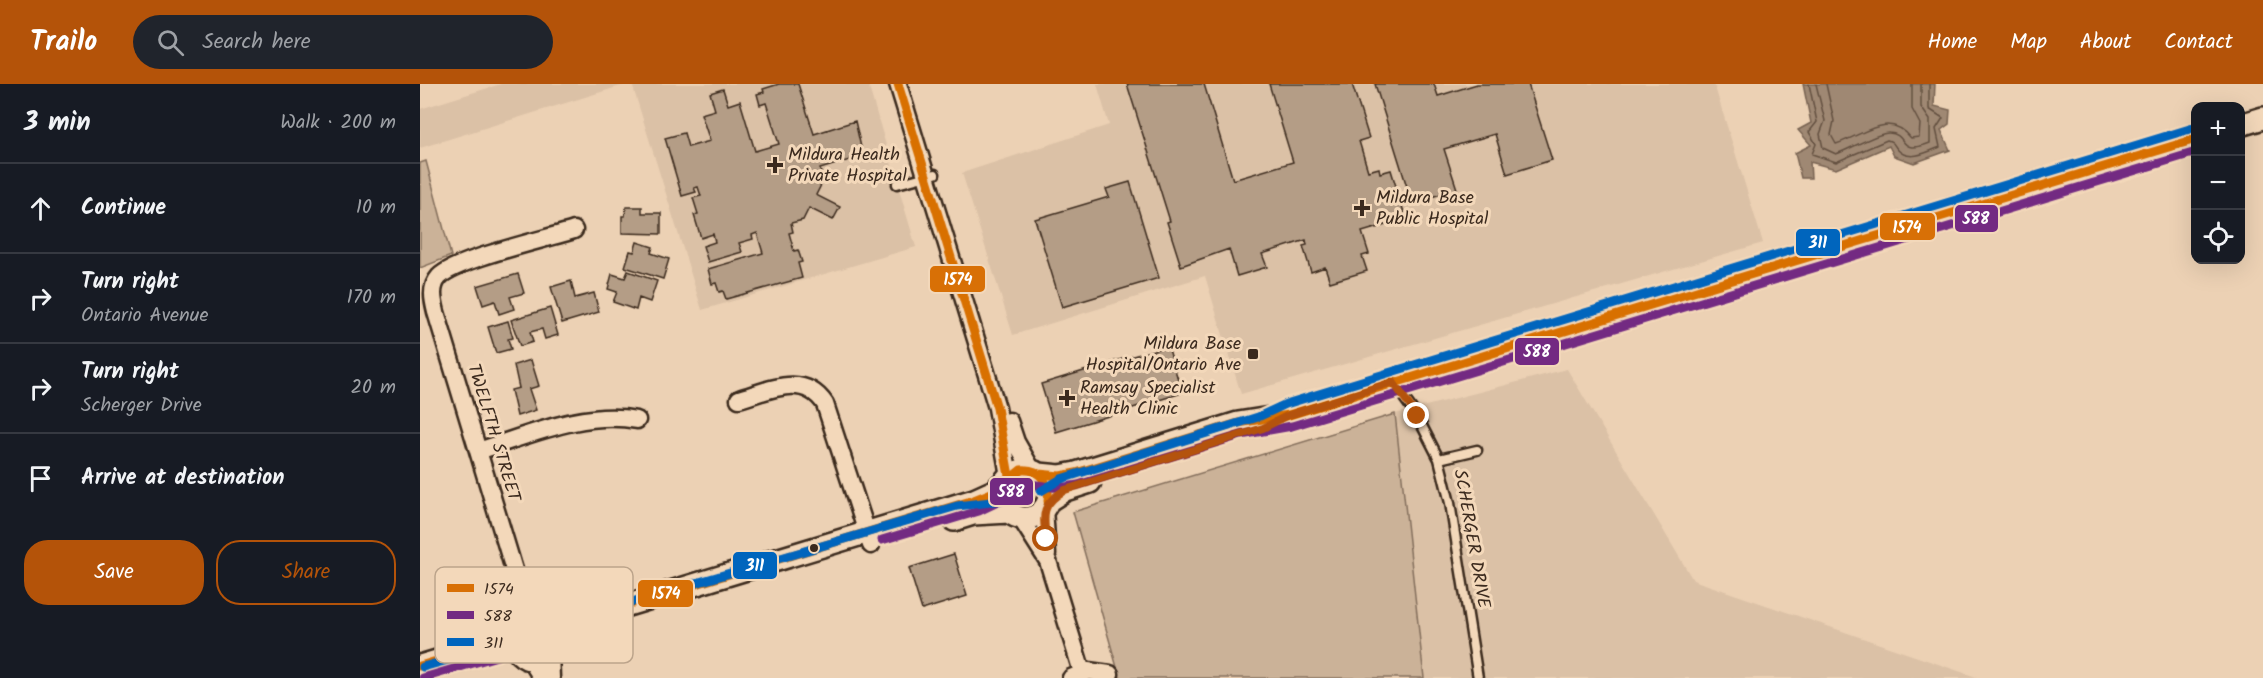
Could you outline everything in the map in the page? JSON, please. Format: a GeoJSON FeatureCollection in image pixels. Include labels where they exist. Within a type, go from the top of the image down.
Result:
{"type":"FeatureCollection","features":[{"type":"Feature","properties":{"kind":"street"},"geometry":{"type":"LineString","coordinates":[[898,84],[931,175],[1011,428],[1035,472],[1048,486],[1046,505],[1048,561],[1076,675],[1110,674]]}},
{"type":"Feature","properties":{"kind":"street"},"geometry":{"type":"LineString","coordinates":[[908,84],[931,175],[997,408],[1006,479],[1001,498],[1048,561]]}},
{"type":"Feature","properties":{"kind":"street"},"geometry":{"type":"LineString","coordinates":[[2245,124],[2263,118]]}},
{"type":"Feature","properties":{"kind":"street"},"geometry":{"type":"LineString","coordinates":[[633,614],[812,560],[974,500],[996,490],[1016,471],[1060,476],[1076,473],[1238,423],[1289,415],[2191,141]]}},
{"type":"Feature","properties":{"kind":"street","name":"TWELFTH STREET"},"geometry":{"type":"LineString","coordinates":[[512,567],[433,301],[435,283],[456,266],[574,230]]}},
{"type":"Feature","properties":{"kind":"street"},"geometry":{"type":"LineString","coordinates":[[739,399],[769,390],[801,386],[807,386],[818,394],[825,404],[868,539]]}},
{"type":"Feature","properties":{"kind":"street"},"geometry":{"type":"LineString","coordinates":[[633,605],[868,539],[973,514],[1034,516],[1065,490],[1263,428],[1289,415]]}},
{"type":"Feature","properties":{"kind":"street"},"geometry":{"type":"LineString","coordinates":[[478,451],[584,419],[615,416],[637,420]]}},
{"type":"Feature","properties":{"kind":"street"},"geometry":{"type":"LineString","coordinates":[[420,666],[435,662]]}},
{"type":"Feature","properties":{"kind":"street"},"geometry":{"type":"LineString","coordinates":[[427,678],[475,663]]}},
{"type":"Feature","properties":{"kind":"street"},"geometry":{"type":"LineString","coordinates":[[541,663],[542,678]]}},
{"type":"Feature","properties":{"kind":"street"},"geometry":{"type":"LineString","coordinates":[[544,663],[551,678]]}},
{"type":"Feature","properties":{"kind":"lane"},"geometry":{"type":"LineString","coordinates":[[897,184],[931,175]]}},
{"type":"Feature","properties":{"kind":"lane","name":"SCHERGER DRIVE"},"geometry":{"type":"LineString","coordinates":[[1393,382],[1417,416],[1439,459],[1450,503],[1478,678]]}},
{"type":"Feature","properties":{"kind":"lane"},"geometry":{"type":"LineString","coordinates":[[1439,459],[1477,450]]}},
{"type":"Feature","properties":{"kind":"shaded area"},"geometry":{"type":"Polygon","coordinates":[[[501,84],[627,84],[420,148],[420,109],[501,84]]]}},
{"type":"Feature","properties":{"kind":"shaded area","name":"Mildura Health Private Hospital"},"geometry":{"type":"Polygon","coordinates":[[[632,84],[868,84],[916,247],[702,310],[632,84]]]}},
{"type":"Feature","properties":{"kind":"shaded area","name":"Mildura Base Public Hospital"},"geometry":{"type":"Polygon","coordinates":[[[1097,84],[1714,84],[1763,243],[1241,394],[1205,276],[1013,335],[962,173],[1109,125],[1097,84]]]}},
{"type":"Feature","properties":{"kind":"shaded area"},"geometry":{"type":"Polygon","coordinates":[[[426,161],[451,256],[420,268],[420,163],[426,161]]]}},
{"type":"Feature","properties":{"kind":"shaded area"},"geometry":{"type":"Polygon","coordinates":[[[1567,369],[1693,580],[1979,678],[1424,678],[1395,414],[1567,369]]]}},
{"type":"Feature","properties":{"kind":"shaded area"},"geometry":{"type":"Polygon","coordinates":[[[1395,414],[1424,678],[1120,678],[1073,512],[1395,414]]]}},
{"type":"Feature","properties":{"kind":"water"},"geometry":{"type":"Polygon","coordinates":[[[1803,84],[1935,84],[1934,106],[1950,110],[1949,124],[1941,130],[1950,150],[1914,163],[1894,156],[1889,146],[1836,169],[1810,162],[1811,178],[1801,178],[1795,153],[1811,145],[1798,130],[1811,123],[1803,84]]]}},
{"type":"Feature","properties":{"kind":"building"},"geometry":{"type":"Polygon","coordinates":[[[779,84],[798,84],[814,134],[855,121],[863,156],[820,169],[823,181],[816,195],[840,207],[833,220],[809,208],[803,220],[791,223],[793,232],[789,233],[794,251],[798,250],[802,262],[798,263],[802,278],[726,299],[723,291],[719,292],[716,283],[712,284],[708,269],[763,253],[757,233],[752,235],[753,239],[739,243],[742,252],[708,262],[703,246],[715,242],[713,234],[701,238],[694,215],[698,214],[693,198],[701,196],[698,187],[694,188],[696,192],[682,196],[665,138],[684,133],[688,147],[710,141],[701,114],[715,110],[710,93],[723,89],[728,105],[740,101],[755,151],[779,144],[766,103],[760,105],[757,94],[764,92],[763,89],[779,84]]]}},
{"type":"Feature","properties":{"kind":"building"},"geometry":{"type":"Polygon","coordinates":[[[1127,84],[1204,84],[1233,180],[1293,162],[1269,84],[1352,84],[1369,138],[1359,141],[1368,171],[1379,168],[1380,173],[1391,170],[1406,219],[1362,232],[1369,254],[1362,256],[1367,271],[1330,282],[1325,267],[1311,272],[1303,246],[1307,245],[1306,240],[1262,254],[1267,267],[1237,276],[1229,249],[1181,266],[1167,222],[1170,221],[1127,84]]]}},
{"type":"Feature","properties":{"kind":"building"},"geometry":{"type":"Polygon","coordinates":[[[1375,84],[1434,84],[1438,96],[1477,84],[1528,84],[1552,160],[1507,174],[1495,134],[1444,149],[1457,189],[1412,203],[1375,84]]]}},
{"type":"Feature","properties":{"kind":"building"},"geometry":{"type":"Polygon","coordinates":[[[1130,182],[1159,278],[1062,307],[1035,219],[1109,197],[1106,189],[1130,182]]]}},
{"type":"Feature","properties":{"kind":"building"},"geometry":{"type":"Polygon","coordinates":[[[626,207],[642,207],[642,213],[661,213],[661,234],[622,233],[622,216],[625,216],[626,207]]]}},
{"type":"Feature","properties":{"kind":"building"},"geometry":{"type":"Polygon","coordinates":[[[637,242],[653,247],[651,253],[669,259],[663,279],[625,267],[630,251],[634,252],[637,242]]]}},
{"type":"Feature","properties":{"kind":"building"},"geometry":{"type":"Polygon","coordinates":[[[628,271],[657,281],[650,302],[639,298],[636,310],[613,302],[617,292],[608,289],[612,274],[625,278],[628,271]]]}},
{"type":"Feature","properties":{"kind":"building"},"geometry":{"type":"Polygon","coordinates":[[[518,274],[524,293],[510,297],[514,309],[499,314],[495,301],[483,305],[477,286],[518,274]]]}},
{"type":"Feature","properties":{"kind":"building"},"geometry":{"type":"Polygon","coordinates":[[[571,281],[575,298],[594,293],[599,312],[562,323],[551,287],[571,281]]]}},
{"type":"Feature","properties":{"kind":"building"},"geometry":{"type":"Polygon","coordinates":[[[550,308],[558,335],[545,339],[542,329],[530,332],[533,342],[520,346],[511,320],[550,308]]]}},
{"type":"Feature","properties":{"kind":"building"},"geometry":{"type":"Polygon","coordinates":[[[508,321],[513,338],[508,339],[511,349],[496,353],[488,327],[508,321]]]}},
{"type":"Feature","properties":{"kind":"building"},"geometry":{"type":"Polygon","coordinates":[[[1168,346],[1182,393],[1126,410],[1124,402],[1109,406],[1112,415],[1056,432],[1041,384],[1097,367],[1099,371],[1114,367],[1112,362],[1168,346]]]}},
{"type":"Feature","properties":{"kind":"building"},"geometry":{"type":"Polygon","coordinates":[[[531,360],[539,386],[529,389],[536,410],[517,416],[511,390],[519,388],[514,365],[531,360]]]}},
{"type":"Feature","properties":{"kind":"building"},"geometry":{"type":"Polygon","coordinates":[[[954,554],[967,596],[922,610],[909,568],[954,554]]]}},
{"type":"Feature","properties":{"kind":"transit line","name":"1574"},"geometry":{"type":"LineString","coordinates":[[898,84],[997,408],[1009,476]]}},
{"type":"Feature","properties":{"kind":"transit line","name":"311"},"geometry":{"type":"LineString","coordinates":[[1041,491],[1061,479],[1258,417],[1286,404],[2191,129]]}},
{"type":"Feature","properties":{"kind":"transit line","name":"1574"},"geometry":{"type":"LineString","coordinates":[[1039,474],[1060,476],[1076,473],[1238,423],[1289,415],[2191,141]]}},
{"type":"Feature","properties":{"kind":"transit line","name":"588"},"geometry":{"type":"LineString","coordinates":[[882,540],[979,511],[1002,500],[1021,483],[1060,488],[1078,485],[1241,435],[1292,426],[2191,154]]}},
{"type":"Feature","properties":{"kind":"transit line","name":"1574"},"geometry":{"type":"LineString","coordinates":[[633,603],[974,500],[994,492],[1021,470],[1034,472],[1043,478],[1046,483],[1048,501]]}},
{"type":"Feature","properties":{"kind":"transit line","name":"311"},"geometry":{"type":"LineString","coordinates":[[633,602],[957,506],[1008,500]]}},
{"type":"Feature","properties":{"kind":"transit line","name":"1574"},"geometry":{"type":"LineString","coordinates":[[420,666],[435,661]]}},
{"type":"Feature","properties":{"kind":"transit line","name":"311"},"geometry":{"type":"LineString","coordinates":[[423,667],[437,663]]}},
{"type":"Feature","properties":{"kind":"transit line","name":"588"},"geometry":{"type":"LineString","coordinates":[[423,678],[473,663]]}},
{"type":"Feature","properties":{"kind":"place","name":"Mildura Health Private Hospital"},"geometry":{"type":"Point","coordinates":[775,165]}},
{"type":"Feature","properties":{"kind":"place","name":"Mildura Base Public Hospital"},"geometry":{"type":"Point","coordinates":[1362,208]}},
{"type":"Feature","properties":{"kind":"place","name":"Mildura Base Hospital/Ontario Ave"},"geometry":{"type":"Point","coordinates":[1253,354]}},
{"type":"Feature","properties":{"kind":"place","name":"Ramsay Specialist Health Clinic"},"geometry":{"type":"Point","coordinates":[1067,398]}},
{"type":"Feature","properties":{"kind":"route"},"geometry":{"type":"LineString","coordinates":[[1046,539],[1044,508],[1048,501],[1057,494],[1263,428],[1289,415],[1393,382],[1417,416]]}}]}
